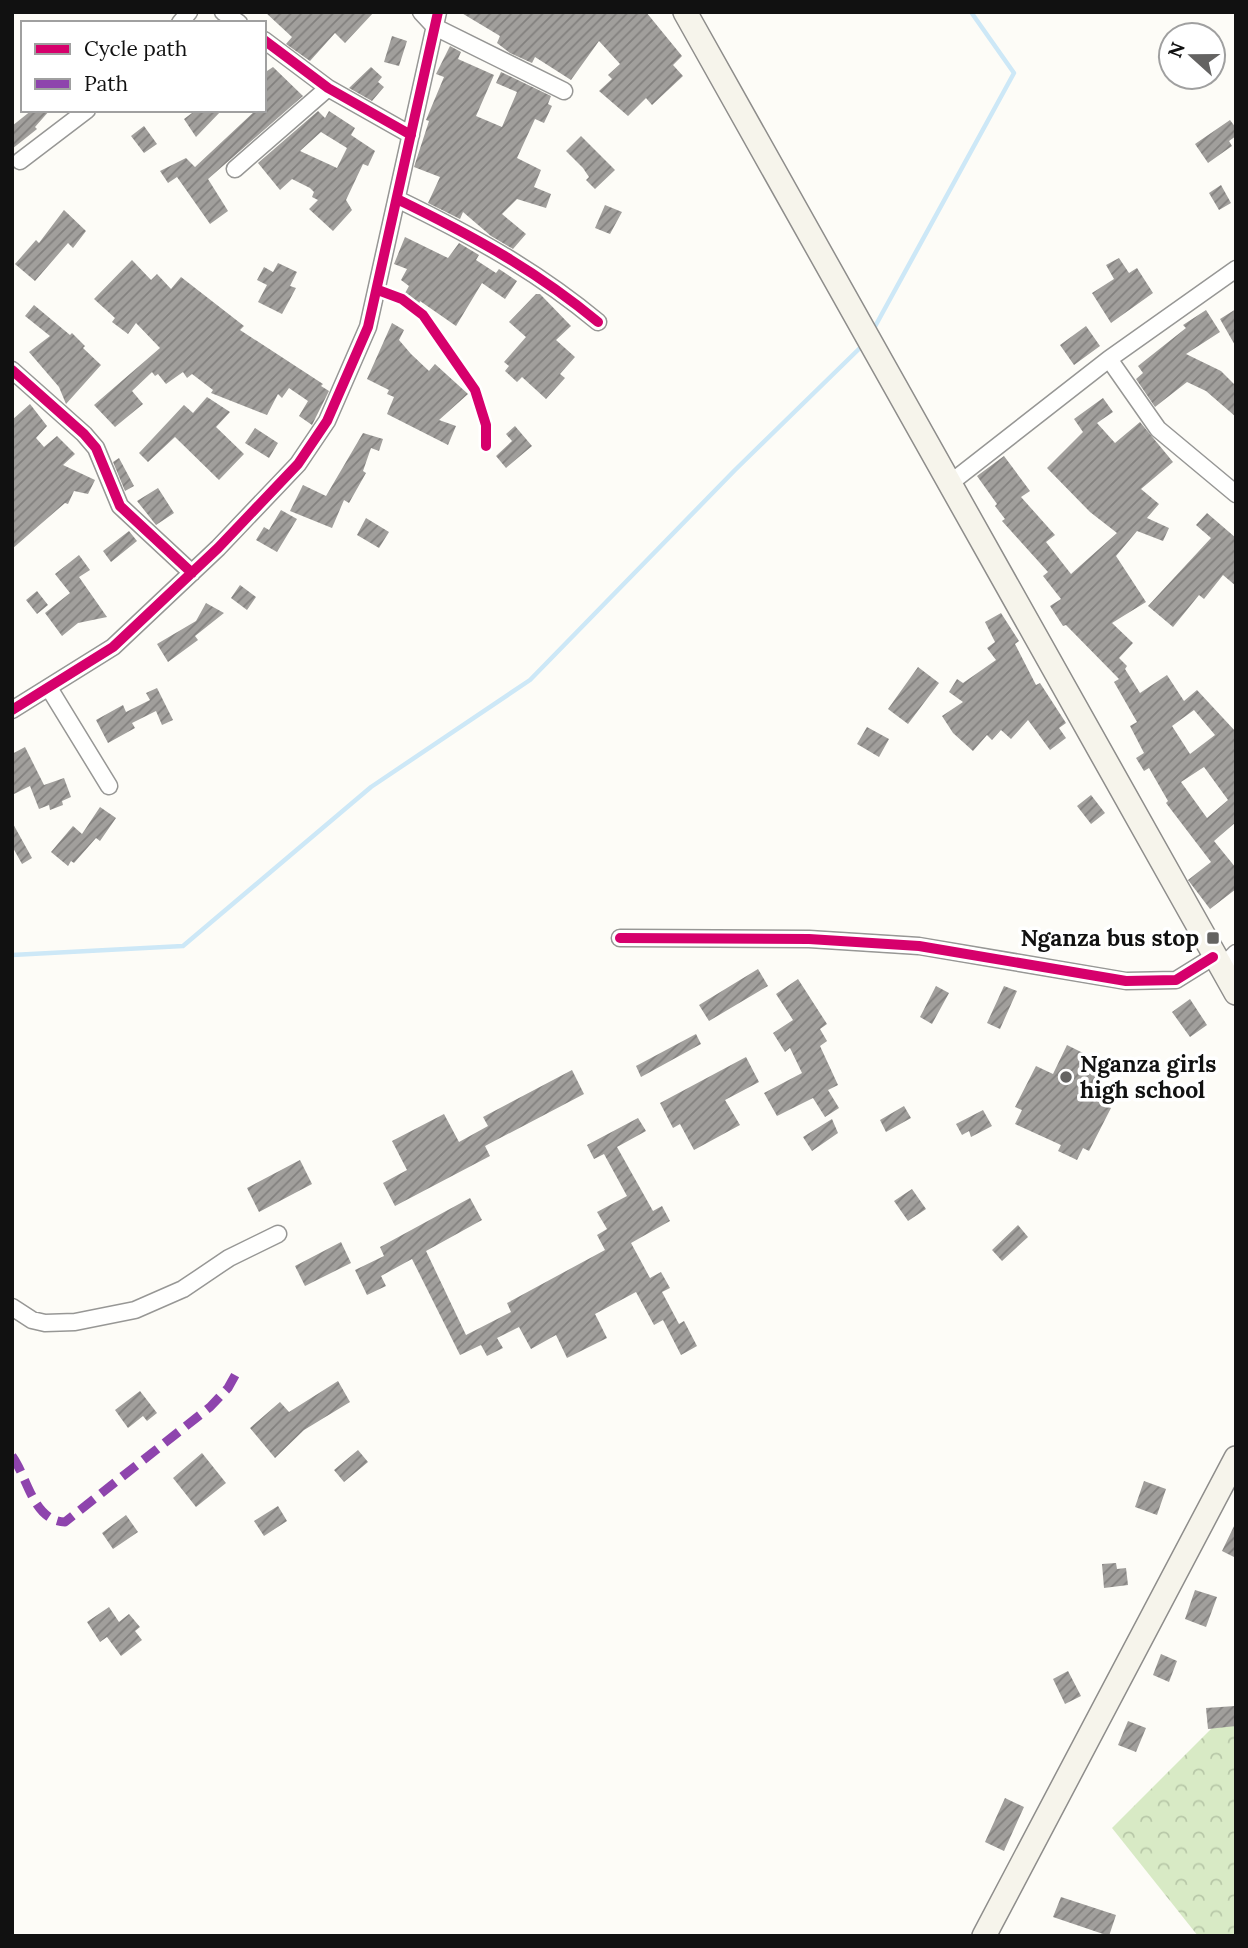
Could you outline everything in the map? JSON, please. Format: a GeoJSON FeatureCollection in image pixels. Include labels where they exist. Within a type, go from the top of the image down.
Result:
{"type":"FeatureCollection","features":[{"type":"Feature","properties":{"kind":"main road"},"geometry":{"type":"LineString","coordinates":[[685,12],[949,484],[1223,959],[1236,993]]}},
{"type":"Feature","properties":{"kind":"main road"},"geometry":{"type":"LineString","coordinates":[[985,1936],[1236,1458]]}},
{"type":"Feature","properties":{"kind":"street"},"geometry":{"type":"LineString","coordinates":[[421,12],[564,92]]}},
{"type":"Feature","properties":{"kind":"street"},"geometry":{"type":"LineString","coordinates":[[12,710],[113,647],[192,573],[298,464],[327,421],[368,327],[437,20]]}},
{"type":"Feature","properties":{"kind":"street"},"geometry":{"type":"LineString","coordinates":[[266,42],[328,89],[411,135]]}},
{"type":"Feature","properties":{"kind":"street"},"geometry":{"type":"LineString","coordinates":[[234,169],[328,89]]}},
{"type":"Feature","properties":{"kind":"street"},"geometry":{"type":"LineString","coordinates":[[20,161],[85,112]]}},
{"type":"Feature","properties":{"kind":"street"},"geometry":{"type":"LineString","coordinates":[[397,199],[494,247],[546,280],[597,323]]}},
{"type":"Feature","properties":{"kind":"street"},"geometry":{"type":"LineString","coordinates":[[949,484],[1109,359],[1236,269]]}},
{"type":"Feature","properties":{"kind":"street"},"geometry":{"type":"LineString","coordinates":[[1109,359],[1158,429],[1236,495]]}},
{"type":"Feature","properties":{"kind":"street"},"geometry":{"type":"LineString","coordinates":[[12,370],[84,434],[96,448],[120,506],[192,573]]}},
{"type":"Feature","properties":{"kind":"street"},"geometry":{"type":"LineString","coordinates":[[48,688],[109,786]]}},
{"type":"Feature","properties":{"kind":"street"},"geometry":{"type":"LineString","coordinates":[[620,938],[809,939],[919,946],[1126,981],[1176,980],[1223,959]]}},
{"type":"Feature","properties":{"kind":"street"},"geometry":{"type":"LineString","coordinates":[[12,1307],[32,1320],[45,1323],[75,1322],[135,1310],[183,1289],[229,1258],[278,1234]]}},
{"type":"Feature","properties":{"kind":"green space"},"geometry":{"type":"Polygon","coordinates":[[[1236,1704],[1236,1936],[1198,1936],[1112,1828],[1236,1704]]]}},
{"type":"Feature","properties":{"kind":"building"},"geometry":{"type":"Polygon","coordinates":[[[265,12],[374,12],[345,43],[335,33],[310,61],[286,44],[292,37],[265,12]]]}},
{"type":"Feature","properties":{"kind":"building"},"geometry":{"type":"Polygon","coordinates":[[[460,12],[646,12],[682,56],[673,65],[683,76],[652,105],[646,98],[628,116],[599,91],[612,79],[608,75],[620,64],[599,41],[571,80],[535,57],[532,63],[510,53],[497,43],[500,36],[460,12]]]}},
{"type":"Feature","properties":{"kind":"building"},"geometry":{"type":"Polygon","coordinates":[[[392,36],[407,41],[399,66],[384,62],[392,36]]]}},
{"type":"Feature","properties":{"kind":"building"},"geometry":{"type":"Polygon","coordinates":[[[450,46],[461,52],[458,59],[494,75],[476,116],[502,127],[517,92],[496,83],[501,72],[551,96],[548,104],[552,106],[544,123],[535,119],[517,158],[541,170],[534,187],[551,194],[546,208],[517,199],[502,214],[526,234],[513,249],[491,236],[463,212],[460,219],[428,203],[440,177],[414,167],[429,121],[426,120],[444,77],[436,74],[450,46]]]}},
{"type":"Feature","properties":{"kind":"building"},"geometry":{"type":"Polygon","coordinates":[[[273,67],[303,96],[208,179],[228,211],[210,224],[177,177],[168,183],[160,171],[186,158],[195,167],[254,112],[266,112],[266,72],[273,67]]]}},
{"type":"Feature","properties":{"kind":"building"},"geometry":{"type":"Polygon","coordinates":[[[371,67],[382,77],[378,82],[384,87],[372,101],[349,88],[371,67]]]}},
{"type":"Feature","properties":{"kind":"building"},"geometry":{"type":"Polygon","coordinates":[[[318,111],[325,118],[329,111],[355,128],[351,135],[375,151],[368,166],[363,164],[346,200],[352,210],[333,231],[309,209],[318,200],[312,197],[314,192],[310,188],[292,179],[280,190],[258,163],[318,111]],[[321,132],[300,151],[337,168],[347,148],[321,132]]]}},
{"type":"Feature","properties":{"kind":"building"},"geometry":{"type":"Polygon","coordinates":[[[30,112],[48,112],[35,127],[37,129],[12,149],[12,126],[30,112]]]}},
{"type":"Feature","properties":{"kind":"building"},"geometry":{"type":"Polygon","coordinates":[[[193,112],[220,112],[196,137],[184,119],[193,112]]]}},
{"type":"Feature","properties":{"kind":"building"},"geometry":{"type":"Polygon","coordinates":[[[1230,120],[1236,128],[1236,136],[1229,141],[1232,146],[1208,163],[1195,144],[1230,120]]]}},
{"type":"Feature","properties":{"kind":"building"},"geometry":{"type":"Polygon","coordinates":[[[144,126],[157,144],[144,153],[131,136],[144,126]]]}},
{"type":"Feature","properties":{"kind":"building"},"geometry":{"type":"Polygon","coordinates":[[[581,136],[615,170],[595,189],[586,180],[589,177],[583,168],[566,151],[581,136]]]}},
{"type":"Feature","properties":{"kind":"building"},"geometry":{"type":"Polygon","coordinates":[[[1221,185],[1231,203],[1219,210],[1209,193],[1221,185]]]}},
{"type":"Feature","properties":{"kind":"building"},"geometry":{"type":"Polygon","coordinates":[[[605,205],[622,212],[610,234],[595,228],[605,205]]]}},
{"type":"Feature","properties":{"kind":"building"},"geometry":{"type":"Polygon","coordinates":[[[64,210],[86,231],[73,248],[68,243],[35,281],[15,264],[36,240],[39,243],[64,210]]]}},
{"type":"Feature","properties":{"kind":"building"},"geometry":{"type":"Polygon","coordinates":[[[405,237],[448,258],[459,243],[479,255],[476,260],[496,273],[499,269],[517,281],[505,299],[482,283],[456,326],[420,301],[419,304],[404,295],[409,286],[401,280],[407,269],[394,264],[405,237]]]}},
{"type":"Feature","properties":{"kind":"building"},"geometry":{"type":"Polygon","coordinates":[[[1119,258],[1129,273],[1137,268],[1153,293],[1111,323],[1092,293],[1114,279],[1106,265],[1119,258]]]}},
{"type":"Feature","properties":{"kind":"building"},"geometry":{"type":"Polygon","coordinates":[[[132,260],[151,280],[157,274],[171,289],[181,277],[244,326],[240,330],[323,384],[321,386],[329,391],[312,425],[299,416],[308,401],[289,388],[282,398],[278,394],[267,415],[211,393],[213,390],[192,374],[187,378],[183,372],[166,384],[158,374],[155,376],[152,372],[132,391],[143,404],[115,427],[94,405],[160,348],[136,323],[128,334],[112,322],[115,318],[94,299],[132,260]]]}},
{"type":"Feature","properties":{"kind":"building"},"geometry":{"type":"Polygon","coordinates":[[[278,263],[297,272],[290,286],[296,288],[282,314],[258,302],[267,285],[257,280],[264,267],[273,272],[278,263]]]}},
{"type":"Feature","properties":{"kind":"building"},"geometry":{"type":"Polygon","coordinates":[[[536,294],[540,294],[571,326],[556,340],[575,357],[560,374],[565,378],[546,399],[522,377],[517,382],[505,371],[509,366],[504,362],[526,337],[509,322],[536,294]]]}},
{"type":"Feature","properties":{"kind":"building"},"geometry":{"type":"Polygon","coordinates":[[[34,305],[70,335],[72,333],[101,365],[66,404],[59,387],[29,352],[50,336],[25,316],[34,305]]]}},
{"type":"Feature","properties":{"kind":"building"},"geometry":{"type":"Polygon","coordinates":[[[1236,309],[1236,347],[1220,319],[1236,309]]]}},
{"type":"Feature","properties":{"kind":"building"},"geometry":{"type":"Polygon","coordinates":[[[1206,310],[1220,332],[1186,354],[1221,371],[1236,386],[1236,417],[1206,391],[1187,382],[1155,407],[1136,379],[1143,373],[1138,366],[1186,328],[1183,325],[1206,310]]]}},
{"type":"Feature","properties":{"kind":"building"},"geometry":{"type":"Polygon","coordinates":[[[392,323],[404,330],[399,340],[429,371],[435,364],[468,394],[439,420],[456,426],[448,445],[387,414],[394,397],[387,394],[389,390],[367,379],[392,323]]]}},
{"type":"Feature","properties":{"kind":"building"},"geometry":{"type":"Polygon","coordinates":[[[1086,326],[1100,346],[1074,365],[1060,345],[1086,326]]]}},
{"type":"Feature","properties":{"kind":"building"},"geometry":{"type":"Polygon","coordinates":[[[207,397],[230,412],[216,427],[244,454],[219,480],[175,437],[148,462],[139,453],[184,405],[193,413],[207,397]]]}},
{"type":"Feature","properties":{"kind":"building"},"geometry":{"type":"Polygon","coordinates":[[[1103,398],[1113,412],[1097,423],[1115,443],[1140,422],[1173,462],[1141,489],[1159,504],[1147,518],[1169,528],[1163,541],[1137,531],[1116,556],[1146,602],[1112,623],[1133,643],[1119,658],[1127,666],[1125,669],[1140,693],[1167,675],[1184,701],[1197,690],[1236,732],[1236,822],[1214,841],[1236,868],[1236,889],[1210,909],[1188,880],[1211,862],[1166,803],[1168,801],[1149,768],[1144,771],[1136,758],[1144,753],[1130,726],[1137,722],[1114,682],[1119,679],[1066,625],[1063,626],[1050,606],[1061,599],[1043,576],[1048,572],[1002,521],[1005,519],[995,506],[997,504],[977,476],[1004,456],[1030,491],[1021,497],[1055,535],[1046,542],[1071,574],[1117,533],[1090,512],[1047,468],[1083,432],[1074,419],[1103,398]],[[1194,710],[1172,726],[1190,754],[1215,735],[1194,710]],[[1204,767],[1181,782],[1207,818],[1228,800],[1204,767]]]}},
{"type":"Feature","properties":{"kind":"building"},"geometry":{"type":"Polygon","coordinates":[[[30,404],[47,426],[36,438],[44,447],[57,436],[75,454],[63,465],[95,480],[88,494],[74,491],[68,504],[65,503],[12,549],[12,420],[30,404]]]}},
{"type":"Feature","properties":{"kind":"building"},"geometry":{"type":"Polygon","coordinates":[[[515,426],[532,446],[506,468],[496,456],[512,441],[506,434],[515,426]]]}},
{"type":"Feature","properties":{"kind":"building"},"geometry":{"type":"Polygon","coordinates":[[[255,428],[278,443],[269,458],[245,443],[255,428]]]}},
{"type":"Feature","properties":{"kind":"building"},"geometry":{"type":"Polygon","coordinates":[[[363,433],[383,439],[379,451],[371,448],[363,471],[366,473],[349,503],[344,500],[332,528],[290,511],[303,485],[326,496],[363,433]]]}},
{"type":"Feature","properties":{"kind":"building"},"geometry":{"type":"Polygon","coordinates":[[[119,458],[134,486],[125,491],[113,462],[119,458]]]}},
{"type":"Feature","properties":{"kind":"building"},"geometry":{"type":"Polygon","coordinates":[[[158,488],[174,513],[156,525],[137,501],[158,488]]]}},
{"type":"Feature","properties":{"kind":"building"},"geometry":{"type":"Polygon","coordinates":[[[281,510],[297,519],[277,552],[256,540],[264,527],[269,530],[281,510]]]}},
{"type":"Feature","properties":{"kind":"building"},"geometry":{"type":"Polygon","coordinates":[[[1207,513],[1236,538],[1236,586],[1223,575],[1204,599],[1199,595],[1173,627],[1148,606],[1211,538],[1196,525],[1207,513]]]}},
{"type":"Feature","properties":{"kind":"building"},"geometry":{"type":"Polygon","coordinates":[[[366,518],[389,532],[379,548],[357,535],[366,518]]]}},
{"type":"Feature","properties":{"kind":"building"},"geometry":{"type":"Polygon","coordinates":[[[129,531],[137,541],[111,562],[103,551],[129,531]]]}},
{"type":"Feature","properties":{"kind":"building"},"geometry":{"type":"Polygon","coordinates":[[[79,555],[90,570],[79,577],[107,617],[78,623],[62,636],[45,613],[70,593],[55,574],[79,555]]]}},
{"type":"Feature","properties":{"kind":"building"},"geometry":{"type":"Polygon","coordinates":[[[240,585],[256,597],[247,610],[231,598],[240,585]]]}},
{"type":"Feature","properties":{"kind":"building"},"geometry":{"type":"Polygon","coordinates":[[[37,591],[48,605],[37,614],[26,600],[37,591]]]}},
{"type":"Feature","properties":{"kind":"building"},"geometry":{"type":"Polygon","coordinates":[[[206,603],[224,613],[195,636],[198,640],[168,662],[157,644],[196,621],[206,603]]]}},
{"type":"Feature","properties":{"kind":"building"},"geometry":{"type":"Polygon","coordinates":[[[1001,613],[1019,641],[1015,644],[1036,685],[1040,683],[1066,723],[1059,728],[1066,738],[1050,750],[1028,720],[1011,739],[1001,730],[992,740],[987,735],[973,751],[953,733],[942,716],[963,702],[949,692],[957,679],[963,683],[996,660],[987,648],[995,642],[985,622],[1001,613]]]}},
{"type":"Feature","properties":{"kind":"building"},"geometry":{"type":"Polygon","coordinates":[[[918,667],[939,683],[908,724],[888,709],[918,667]]]}},
{"type":"Feature","properties":{"kind":"building"},"geometry":{"type":"Polygon","coordinates":[[[157,688],[173,720],[162,725],[156,711],[132,723],[135,728],[108,743],[96,720],[123,705],[126,712],[150,700],[146,693],[157,688]]]}},
{"type":"Feature","properties":{"kind":"building"},"geometry":{"type":"Polygon","coordinates":[[[867,727],[889,739],[879,757],[857,744],[867,727]]]}},
{"type":"Feature","properties":{"kind":"building"},"geometry":{"type":"Polygon","coordinates":[[[25,747],[44,785],[64,778],[71,797],[62,801],[63,805],[50,810],[49,805],[39,809],[30,786],[12,795],[12,754],[25,747]]]}},
{"type":"Feature","properties":{"kind":"building"},"geometry":{"type":"Polygon","coordinates":[[[1091,795],[1105,813],[1091,824],[1077,806],[1091,795]]]}},
{"type":"Feature","properties":{"kind":"building"},"geometry":{"type":"Polygon","coordinates":[[[100,807],[116,818],[100,841],[96,838],[74,863],[71,861],[68,866],[51,852],[73,826],[82,834],[100,807]]]}},
{"type":"Feature","properties":{"kind":"building"},"geometry":{"type":"Polygon","coordinates":[[[12,822],[32,858],[22,864],[12,846],[12,822]]]}},
{"type":"Feature","properties":{"kind":"building"},"geometry":{"type":"Polygon","coordinates":[[[758,969],[768,986],[709,1021],[699,1005],[758,969]]]}},
{"type":"Feature","properties":{"kind":"building"},"geometry":{"type":"Polygon","coordinates":[[[798,979],[827,1024],[820,1029],[827,1041],[820,1046],[838,1085],[828,1090],[839,1108],[825,1117],[813,1098],[777,1116],[764,1093],[802,1073],[790,1048],[785,1052],[773,1033],[793,1020],[776,994],[798,979]]]}},
{"type":"Feature","properties":{"kind":"building"},"geometry":{"type":"Polygon","coordinates":[[[936,986],[949,993],[932,1024],[920,1017],[936,986]]]}},
{"type":"Feature","properties":{"kind":"building"},"geometry":{"type":"Polygon","coordinates":[[[1004,986],[1017,991],[1000,1029],[987,1023],[1004,986]]]}},
{"type":"Feature","properties":{"kind":"building"},"geometry":{"type":"Polygon","coordinates":[[[1190,999],[1207,1025],[1190,1037],[1172,1012],[1190,999]]]}},
{"type":"Feature","properties":{"kind":"building"},"geometry":{"type":"Polygon","coordinates":[[[696,1034],[701,1044],[641,1077],[636,1066],[696,1034]]]}},
{"type":"Feature","properties":{"kind":"building"},"geometry":{"type":"Polygon","coordinates":[[[1067,1045],[1109,1066],[1093,1099],[1111,1108],[1089,1151],[1083,1148],[1077,1160],[1058,1151],[1061,1145],[1015,1124],[1022,1110],[1015,1107],[1036,1066],[1053,1074],[1067,1045]]]}},
{"type":"Feature","properties":{"kind":"building"},"geometry":{"type":"Polygon","coordinates":[[[746,1057],[759,1082],[725,1100],[740,1125],[694,1150],[680,1124],[673,1128],[660,1103],[746,1057]]]}},
{"type":"Feature","properties":{"kind":"building"},"geometry":{"type":"Polygon","coordinates":[[[572,1070],[584,1094],[485,1146],[490,1156],[395,1206],[383,1183],[407,1170],[392,1141],[444,1114],[459,1142],[488,1126],[483,1117],[572,1070]]]}},
{"type":"Feature","properties":{"kind":"building"},"geometry":{"type":"Polygon","coordinates":[[[904,1106],[911,1118],[886,1132],[880,1120],[904,1106]]]}},
{"type":"Feature","properties":{"kind":"building"},"geometry":{"type":"Polygon","coordinates":[[[983,1110],[992,1126],[971,1137],[969,1131],[962,1135],[956,1124],[983,1110]]]}},
{"type":"Feature","properties":{"kind":"building"},"geometry":{"type":"Polygon","coordinates":[[[638,1118],[646,1131],[617,1147],[653,1211],[662,1206],[670,1221],[631,1243],[650,1278],[661,1272],[670,1288],[662,1292],[679,1324],[684,1321],[697,1346],[681,1355],[663,1320],[654,1325],[636,1292],[595,1314],[607,1338],[567,1358],[556,1335],[531,1349],[519,1327],[497,1338],[503,1348],[487,1356],[481,1345],[460,1355],[412,1259],[381,1276],[386,1286],[367,1295],[355,1270],[384,1256],[380,1247],[470,1198],[482,1220],[426,1251],[466,1335],[511,1312],[507,1303],[605,1250],[597,1235],[607,1229],[597,1212],[627,1196],[604,1154],[594,1159],[587,1145],[638,1118]]]}},
{"type":"Feature","properties":{"kind":"building"},"geometry":{"type":"Polygon","coordinates":[[[832,1119],[838,1133],[812,1151],[803,1137],[832,1119]]]}},
{"type":"Feature","properties":{"kind":"building"},"geometry":{"type":"Polygon","coordinates":[[[300,1160],[312,1184],[259,1212],[247,1188],[300,1160]]]}},
{"type":"Feature","properties":{"kind":"building"},"geometry":{"type":"Polygon","coordinates":[[[912,1189],[926,1209],[908,1221],[894,1201],[912,1189]]]}},
{"type":"Feature","properties":{"kind":"building"},"geometry":{"type":"Polygon","coordinates":[[[1018,1225],[1028,1237],[1002,1261],[992,1250],[1018,1225]]]}},
{"type":"Feature","properties":{"kind":"building"},"geometry":{"type":"Polygon","coordinates":[[[341,1242],[351,1263],[305,1286],[295,1266],[341,1242]]]}},
{"type":"Feature","properties":{"kind":"building"},"geometry":{"type":"Polygon","coordinates":[[[338,1381],[350,1402],[304,1430],[275,1458],[250,1428],[280,1402],[289,1412],[338,1381]]]}},
{"type":"Feature","properties":{"kind":"building"},"geometry":{"type":"Polygon","coordinates":[[[140,1391],[157,1413],[147,1421],[143,1416],[128,1428],[115,1410],[140,1391]]]}},
{"type":"Feature","properties":{"kind":"building"},"geometry":{"type":"Polygon","coordinates":[[[358,1450],[368,1462],[344,1482],[334,1470],[358,1450]]]}},
{"type":"Feature","properties":{"kind":"building"},"geometry":{"type":"Polygon","coordinates":[[[202,1453],[226,1483],[196,1507],[173,1478],[202,1453]]]}},
{"type":"Feature","properties":{"kind":"building"},"geometry":{"type":"Polygon","coordinates":[[[1144,1481],[1166,1489],[1157,1515],[1135,1507],[1144,1481]]]}},
{"type":"Feature","properties":{"kind":"building"},"geometry":{"type":"Polygon","coordinates":[[[278,1506],[287,1521],[264,1536],[254,1521],[278,1506]]]}},
{"type":"Feature","properties":{"kind":"building"},"geometry":{"type":"Polygon","coordinates":[[[126,1515],[138,1532],[113,1549],[102,1533],[126,1515]]]}},
{"type":"Feature","properties":{"kind":"building"},"geometry":{"type":"Polygon","coordinates":[[[1236,1522],[1236,1558],[1222,1551],[1236,1522]]]}},
{"type":"Feature","properties":{"kind":"building"},"geometry":{"type":"Polygon","coordinates":[[[1116,1563],[1117,1569],[1126,1568],[1128,1585],[1104,1588],[1102,1564],[1116,1563]]]}},
{"type":"Feature","properties":{"kind":"building"},"geometry":{"type":"Polygon","coordinates":[[[1195,1590],[1217,1597],[1206,1627],[1185,1619],[1195,1590]]]}},
{"type":"Feature","properties":{"kind":"building"},"geometry":{"type":"Polygon","coordinates":[[[109,1607],[119,1622],[129,1614],[140,1627],[135,1631],[142,1640],[121,1656],[107,1637],[100,1642],[87,1622],[109,1607]]]}},
{"type":"Feature","properties":{"kind":"building"},"geometry":{"type":"Polygon","coordinates":[[[1161,1654],[1177,1661],[1169,1682],[1153,1675],[1161,1654]]]}},
{"type":"Feature","properties":{"kind":"building"},"geometry":{"type":"Polygon","coordinates":[[[1068,1671],[1081,1696],[1065,1704],[1053,1679],[1068,1671]]]}},
{"type":"Feature","properties":{"kind":"building"},"geometry":{"type":"Polygon","coordinates":[[[1235,1706],[1236,1726],[1208,1729],[1206,1708],[1235,1706]]]}},
{"type":"Feature","properties":{"kind":"building"},"geometry":{"type":"Polygon","coordinates":[[[1128,1721],[1146,1728],[1136,1752],[1118,1745],[1128,1721]]]}},
{"type":"Feature","properties":{"kind":"building"},"geometry":{"type":"Polygon","coordinates":[[[1005,1798],[1024,1807],[1004,1851],[985,1842],[1005,1798]]]}},
{"type":"Feature","properties":{"kind":"building"},"geometry":{"type":"Polygon","coordinates":[[[1061,1897],[1116,1915],[1109,1936],[1053,1917],[1061,1897]]]}},
{"type":"Feature","properties":{"kind":"waterway"},"geometry":{"type":"LineString","coordinates":[[872,332],[1014,73],[971,12]]}},
{"type":"Feature","properties":{"kind":"waterway"},"geometry":{"type":"LineString","coordinates":[[12,955],[183,946],[371,787],[530,680],[735,470],[863,345]]}},
{"type":"Feature","properties":{"kind":"marked path"},"geometry":{"type":"LineString","coordinates":[[12,1456],[38,1506],[54,1520],[65,1522],[210,1407],[228,1388],[238,1370]]}},
{"type":"Feature","properties":{"kind":"cycle path"},"geometry":{"type":"LineString","coordinates":[[12,710],[113,647],[218,548],[298,464],[327,421],[368,327],[438,12]]}},
{"type":"Feature","properties":{"kind":"cycle path"},"geometry":{"type":"LineString","coordinates":[[266,42],[328,88],[411,135]]}},
{"type":"Feature","properties":{"kind":"cycle path"},"geometry":{"type":"LineString","coordinates":[[397,199],[526,269],[598,322]]}},
{"type":"Feature","properties":{"kind":"cycle path"},"geometry":{"type":"LineString","coordinates":[[378,290],[402,299],[423,315],[475,390],[486,425],[486,446]]}},
{"type":"Feature","properties":{"kind":"cycle path"},"geometry":{"type":"LineString","coordinates":[[12,370],[84,434],[96,448],[120,506],[192,573]]}},
{"type":"Feature","properties":{"kind":"cycle path"},"geometry":{"type":"LineString","coordinates":[[620,938],[809,939],[919,946],[1126,981],[1176,980],[1213,957]]}},
{"type":"Feature","properties":{"kind":"place","name":"Nganza bus stop"},"geometry":{"type":"Point","coordinates":[1213,938]}},
{"type":"Feature","properties":{"kind":"place","name":"Nganza girls high school"},"geometry":{"type":"Point","coordinates":[1066,1077]}}]}
